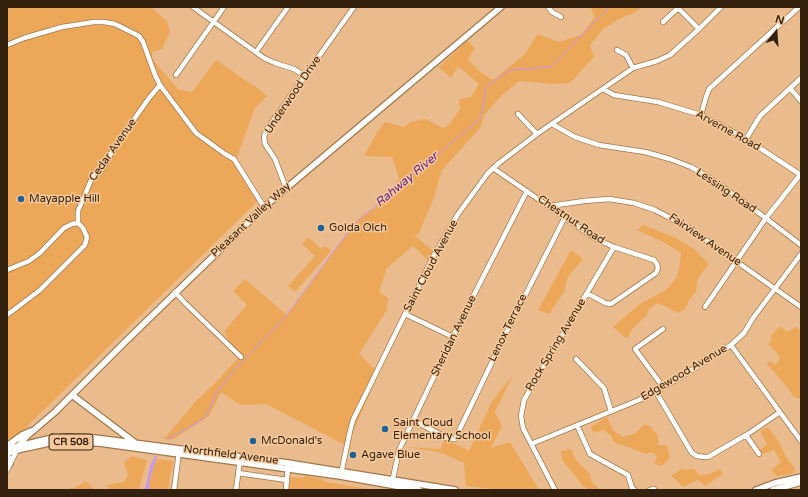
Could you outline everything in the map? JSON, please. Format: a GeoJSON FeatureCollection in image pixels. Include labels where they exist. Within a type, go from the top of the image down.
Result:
{"type":"FeatureCollection","features":[{"type":"Feature","properties":{"kind":"main road","name":"Pleasant Valley Way"},"geometry":{"type":"LineString","coordinates":[[18,447],[264,206],[501,7]]}},
{"type":"Feature","properties":{"kind":"main road"},"geometry":{"type":"LineString","coordinates":[[72,395],[136,443]]}},
{"type":"Feature","properties":{"kind":"main road"},"geometry":{"type":"LineString","coordinates":[[7,448],[22,435],[33,431]]}},
{"type":"Feature","properties":{"kind":"main road","name":"Northfield Avenue"},"geometry":{"type":"LineString","coordinates":[[7,448],[18,447],[39,440],[66,437],[95,438],[179,452],[241,456],[288,466],[455,490]]}},
{"type":"Feature","properties":{"kind":"main road","name":"Northfield Avenue"},"geometry":{"type":"LineString","coordinates":[[125,444],[136,443],[239,463],[288,466]]}},
{"type":"Feature","properties":{"kind":"main road","name":"Northfield Avenue"},"geometry":{"type":"LineString","coordinates":[[7,454],[18,447]]}},
{"type":"Feature","properties":{"kind":"main road"},"geometry":{"type":"LineString","coordinates":[[7,454],[10,463]]}},
{"type":"Feature","properties":{"kind":"main road"},"geometry":{"type":"LineString","coordinates":[[756,490],[774,483],[801,477]]}},
{"type":"Feature","properties":{"kind":"main road","name":"Northfield Avenue"},"geometry":{"type":"LineString","coordinates":[[392,482],[419,490]]}},
{"type":"Feature","properties":{"kind":"main road"},"geometry":{"type":"LineString","coordinates":[[773,490],[801,482]]}},
{"type":"Feature","properties":{"kind":"street"},"geometry":{"type":"LineString","coordinates":[[193,7],[270,61],[294,69],[305,76]]}},
{"type":"Feature","properties":{"kind":"street"},"geometry":{"type":"LineString","coordinates":[[176,75],[224,7]]}},
{"type":"Feature","properties":{"kind":"street"},"geometry":{"type":"LineString","coordinates":[[256,52],[288,7]]}},
{"type":"Feature","properties":{"kind":"street","name":"Underwood Drive"},"geometry":{"type":"LineString","coordinates":[[286,188],[275,159],[265,144],[264,136],[267,129],[354,7]]}},
{"type":"Feature","properties":{"kind":"street"},"geometry":{"type":"LineString","coordinates":[[548,7],[552,12],[561,17]]}},
{"type":"Feature","properties":{"kind":"street"},"geometry":{"type":"LineString","coordinates":[[663,22],[678,7],[699,29]]}},
{"type":"Feature","properties":{"kind":"street","name":"Saint Cloud Avenue"},"geometry":{"type":"LineString","coordinates":[[341,474],[353,420],[433,257],[458,214],[493,168],[552,124],[633,68],[657,62],[670,55],[721,7]]}},
{"type":"Feature","properties":{"kind":"street"},"geometry":{"type":"LineString","coordinates":[[701,115],[710,89],[799,8]]}},
{"type":"Feature","properties":{"kind":"street"},"geometry":{"type":"LineString","coordinates":[[7,45],[24,38],[62,27],[94,22],[116,24],[139,36],[143,42],[160,85],[196,133],[234,159],[264,206]]}},
{"type":"Feature","properties":{"kind":"street"},"geometry":{"type":"LineString","coordinates":[[617,50],[626,55],[633,68]]}},
{"type":"Feature","properties":{"kind":"street"},"geometry":{"type":"LineString","coordinates":[[746,140],[760,116],[801,78]]}},
{"type":"Feature","properties":{"kind":"street","name":"Cedar Avenue"},"geometry":{"type":"LineString","coordinates":[[78,221],[78,211],[94,173],[102,169],[116,145],[148,98],[160,85]]}},
{"type":"Feature","properties":{"kind":"street"},"geometry":{"type":"LineString","coordinates":[[790,88],[801,101]]}},
{"type":"Feature","properties":{"kind":"street","name":"Arverne Road"},"geometry":{"type":"LineString","coordinates":[[603,89],[614,95],[658,102],[701,115],[746,140],[801,175]]}},
{"type":"Feature","properties":{"kind":"street"},"geometry":{"type":"LineString","coordinates":[[518,114],[538,134]]}},
{"type":"Feature","properties":{"kind":"street","name":"Lessing Road"},"geometry":{"type":"LineString","coordinates":[[552,124],[575,137],[599,145],[645,152],[684,164],[708,177],[743,201],[801,245]]}},
{"type":"Feature","properties":{"kind":"street","name":"Chestnut Road"},"geometry":{"type":"LineString","coordinates":[[493,168],[596,239],[614,247],[654,260],[658,266],[657,271],[611,304],[605,303],[587,293]]}},
{"type":"Feature","properties":{"kind":"street"},"geometry":{"type":"LineString","coordinates":[[705,307],[766,218],[801,175]]}},
{"type":"Feature","properties":{"kind":"street","name":"Sheridan Avenue"},"geometry":{"type":"LineString","coordinates":[[392,482],[399,450],[453,337],[527,191]]}},
{"type":"Feature","properties":{"kind":"street","name":"Fairview Avenue"},"geometry":{"type":"LineString","coordinates":[[550,206],[609,199],[634,203],[665,214],[680,222],[801,307]]}},
{"type":"Feature","properties":{"kind":"street","name":"Lenox Terrace"},"geometry":{"type":"LineString","coordinates":[[413,420],[449,439],[456,437],[504,337],[565,217]]}},
{"type":"Feature","properties":{"kind":"street"},"geometry":{"type":"LineString","coordinates":[[7,270],[29,261],[40,253],[64,228],[78,221],[83,228],[87,237],[82,248],[40,290],[7,315]]}},
{"type":"Feature","properties":{"kind":"street","name":"Rock Spring Avenue"},"geometry":{"type":"LineString","coordinates":[[555,490],[523,428],[521,416],[524,400],[614,247]]}},
{"type":"Feature","properties":{"kind":"street","name":"Edgewood Avenue"},"geometry":{"type":"LineString","coordinates":[[531,444],[656,392],[731,345],[744,333],[753,318],[801,254]]}},
{"type":"Feature","properties":{"kind":"street"},"geometry":{"type":"LineString","coordinates":[[176,292],[185,303],[241,357]]}},
{"type":"Feature","properties":{"kind":"street"},"geometry":{"type":"LineString","coordinates":[[405,314],[453,337]]}},
{"type":"Feature","properties":{"kind":"street"},"geometry":{"type":"LineString","coordinates":[[663,329],[635,350],[663,387]]}},
{"type":"Feature","properties":{"kind":"street"},"geometry":{"type":"LineString","coordinates":[[731,345],[801,441]]}},
{"type":"Feature","properties":{"kind":"street"},"geometry":{"type":"LineString","coordinates":[[576,359],[604,388],[611,412]]}},
{"type":"Feature","properties":{"kind":"street"},"geometry":{"type":"LineString","coordinates":[[656,392],[692,453],[697,456],[708,457],[746,435],[780,412]]}},
{"type":"Feature","properties":{"kind":"street"},"geometry":{"type":"LineString","coordinates":[[577,425],[590,454],[628,475],[632,488],[635,490]]}},
{"type":"Feature","properties":{"kind":"street"},"geometry":{"type":"LineString","coordinates":[[746,435],[758,454]]}},
{"type":"Feature","properties":{"kind":"street"},"geometry":{"type":"LineString","coordinates":[[7,470],[18,447]]}},
{"type":"Feature","properties":{"kind":"street"},"geometry":{"type":"LineString","coordinates":[[174,490],[179,452]]}},
{"type":"Feature","properties":{"kind":"street"},"geometry":{"type":"LineString","coordinates":[[236,490],[241,456]]}},
{"type":"Feature","properties":{"kind":"street"},"geometry":{"type":"LineString","coordinates":[[286,490],[288,466]]}},
{"type":"Feature","properties":{"kind":"street"},"geometry":{"type":"LineString","coordinates":[[238,473],[287,480]]}},
{"type":"Feature","properties":{"kind":"shaded area"},"geometry":{"type":"Polygon","coordinates":[[[7,7],[151,7],[167,21],[170,32],[162,49],[152,52],[152,59],[179,90],[192,92],[216,60],[267,96],[255,108],[236,160],[258,201],[16,437],[7,440],[7,7]]]}},
{"type":"Feature","properties":{"kind":"shaded area"},"geometry":{"type":"Polygon","coordinates":[[[590,7],[642,7],[634,13],[621,18],[603,29],[590,45],[594,57],[570,83],[555,84],[519,81],[502,95],[484,115],[481,127],[442,170],[433,200],[418,235],[413,234],[434,252],[429,261],[413,246],[387,268],[379,292],[388,298],[387,310],[359,354],[379,373],[347,446],[266,404],[240,405],[221,392],[209,416],[172,440],[164,439],[195,402],[238,358],[224,331],[247,305],[233,291],[245,279],[287,315],[358,219],[379,205],[382,199],[392,190],[399,178],[392,157],[364,156],[378,131],[385,122],[403,127],[411,122],[425,119],[443,128],[449,125],[460,109],[459,99],[471,97],[479,84],[458,66],[451,78],[439,67],[467,41],[475,48],[468,59],[480,72],[493,80],[524,55],[538,34],[559,42],[581,35],[595,17],[590,7]]]}},
{"type":"Feature","properties":{"kind":"shaded area"},"geometry":{"type":"Polygon","coordinates":[[[643,225],[676,238],[694,249],[709,264],[698,278],[696,292],[690,298],[685,309],[679,313],[658,303],[649,309],[646,316],[632,329],[627,339],[613,327],[640,304],[667,289],[677,277],[680,263],[681,253],[665,243],[637,230],[643,225]]]}},
{"type":"Feature","properties":{"kind":"shaded area"},"geometry":{"type":"Polygon","coordinates":[[[308,237],[321,249],[325,246],[330,250],[330,252],[295,292],[288,286],[315,256],[302,244],[308,237]]]}},
{"type":"Feature","properties":{"kind":"shaded area"},"geometry":{"type":"Polygon","coordinates":[[[571,250],[583,259],[568,277],[564,292],[549,314],[538,310],[571,250]]]}},
{"type":"Feature","properties":{"kind":"shaded area"},"geometry":{"type":"Polygon","coordinates":[[[782,327],[787,332],[796,327],[801,331],[801,399],[794,397],[767,364],[770,361],[776,365],[780,358],[768,344],[771,342],[771,336],[778,328],[782,327]]]}},
{"type":"Feature","properties":{"kind":"shaded area"},"geometry":{"type":"Polygon","coordinates":[[[513,375],[495,412],[502,426],[491,448],[510,442],[539,490],[502,490],[466,486],[464,463],[439,452],[406,447],[440,449],[445,439],[469,451],[491,403],[513,375]]]}},
{"type":"Feature","properties":{"kind":"shaded area"},"geometry":{"type":"Polygon","coordinates":[[[607,417],[613,430],[622,437],[634,434],[645,424],[651,427],[658,436],[658,445],[667,445],[670,458],[661,466],[654,463],[657,456],[651,452],[646,454],[614,442],[611,436],[604,430],[593,433],[591,427],[607,417]]]}},
{"type":"Feature","properties":{"kind":"shaded area"},"geometry":{"type":"Polygon","coordinates":[[[768,427],[795,469],[794,473],[777,476],[771,470],[781,462],[774,450],[763,454],[760,450],[767,444],[760,431],[768,427]]]}},
{"type":"Feature","properties":{"kind":"shaded area"},"geometry":{"type":"Polygon","coordinates":[[[571,449],[575,459],[590,474],[591,481],[600,490],[589,490],[583,486],[562,460],[561,451],[571,449]]]}},
{"type":"Feature","properties":{"kind":"shaded area"},"geometry":{"type":"Polygon","coordinates":[[[132,456],[147,460],[139,490],[108,490],[108,485],[124,482],[128,475],[124,463],[132,456]]]}},
{"type":"Feature","properties":{"kind":"shaded area"},"geometry":{"type":"Polygon","coordinates":[[[155,456],[157,456],[149,484],[150,490],[143,490],[146,486],[150,466],[155,456]]]}},
{"type":"Feature","properties":{"kind":"shaded area"},"geometry":{"type":"Polygon","coordinates":[[[156,459],[173,461],[168,490],[150,490],[149,484],[156,459]]]}},
{"type":"Feature","properties":{"kind":"shaded area"},"geometry":{"type":"Polygon","coordinates":[[[693,468],[700,476],[720,469],[723,474],[705,486],[698,480],[683,487],[671,476],[681,469],[688,470],[693,468]]]}},
{"type":"Feature","properties":{"kind":"shaded area"},"geometry":{"type":"Polygon","coordinates":[[[306,476],[322,479],[325,482],[375,490],[289,490],[290,477],[302,478],[306,476]]]}},
{"type":"Feature","properties":{"kind":"shaded area"},"geometry":{"type":"Polygon","coordinates":[[[86,481],[95,490],[69,490],[69,488],[74,488],[86,481]]]}},
{"type":"Feature","properties":{"kind":"waterway","name":"Rahway River"},"geometry":{"type":"LineString","coordinates":[[168,439],[203,419],[207,414],[217,392],[234,370],[286,316],[354,224],[481,118],[486,87],[510,70],[551,67],[608,8],[613,7]]}},
{"type":"Feature","properties":{"kind":"place","name":"Mayapple Hill"},"geometry":{"type":"Point","coordinates":[21,199]}},
{"type":"Feature","properties":{"kind":"place","name":"Golda Olch"},"geometry":{"type":"Point","coordinates":[321,228]}},
{"type":"Feature","properties":{"kind":"place","name":"Saint Cloud Elementary School"},"geometry":{"type":"Point","coordinates":[385,429]}},
{"type":"Feature","properties":{"kind":"place","name":"McDonald's"},"geometry":{"type":"Point","coordinates":[253,441]}},
{"type":"Feature","properties":{"kind":"place","name":"Agave Blue"},"geometry":{"type":"Point","coordinates":[353,455]}}]}
